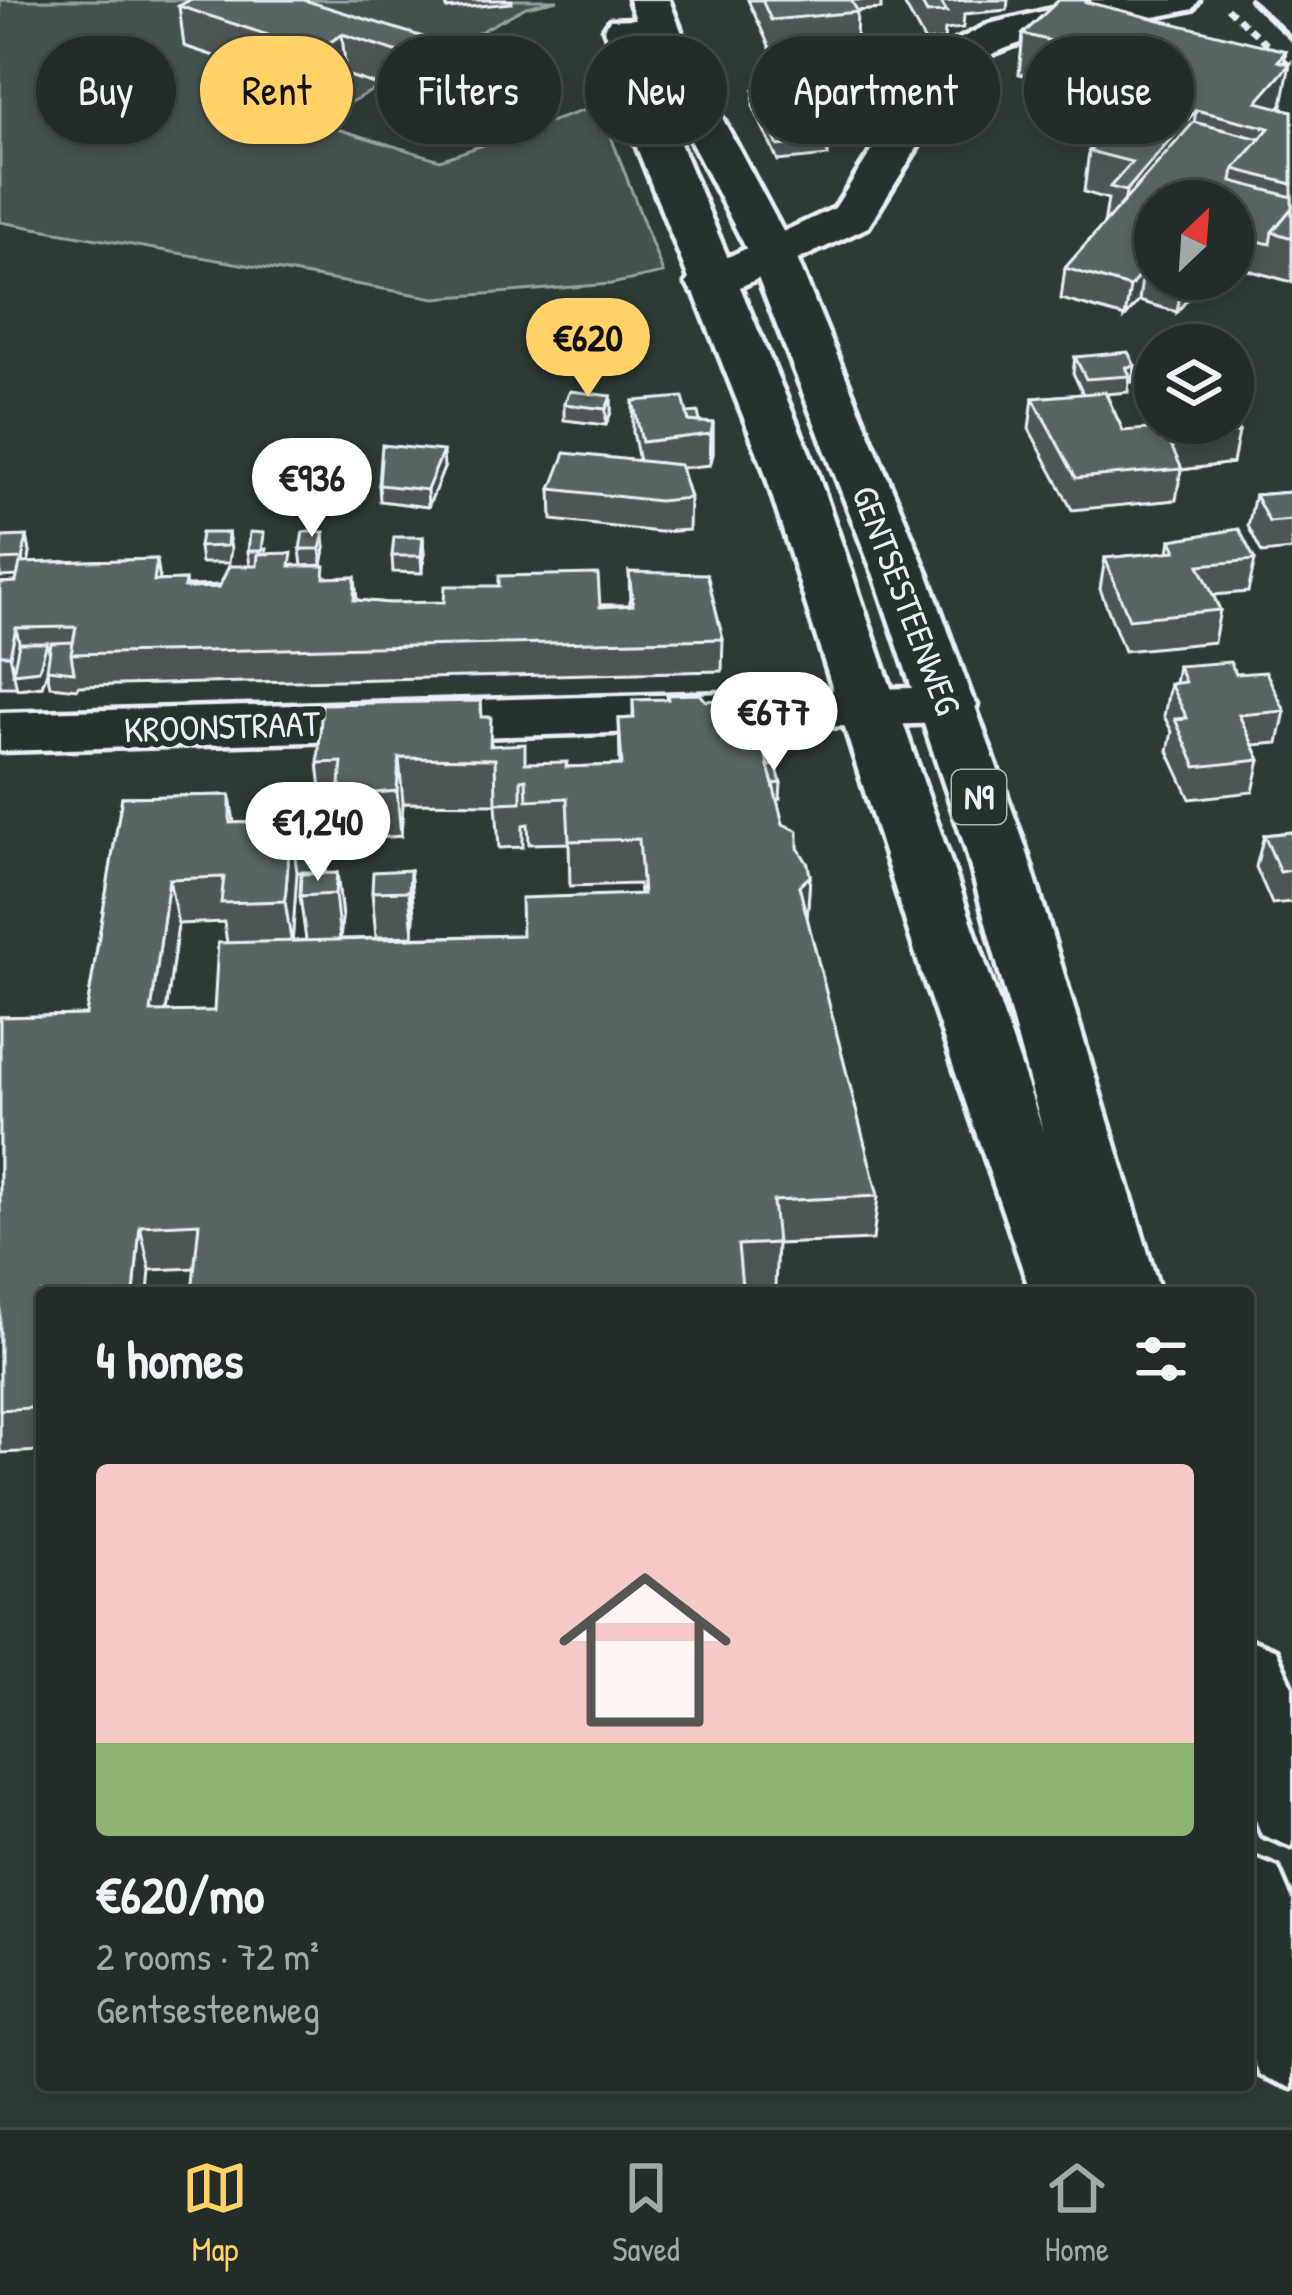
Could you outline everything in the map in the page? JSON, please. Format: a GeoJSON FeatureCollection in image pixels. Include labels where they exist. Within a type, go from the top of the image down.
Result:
{"type":"FeatureCollection","features":[{"type":"Feature","properties":{"kind":"main road","name":"GENTSESTEENWEG"},"geometry":{"type":"LineString","coordinates":[[613,0],[640,69],[649,122],[710,283],[790,469],[865,708],[1065,1287]]}},
{"type":"Feature","properties":{"kind":"main road","name":"GENTSESTEENWEG"},"geometry":{"type":"LineString","coordinates":[[649,0],[675,69],[772,254],[948,705],[1122,1287]]}},
{"type":"Feature","properties":{"kind":"main road"},"geometry":{"type":"LineString","coordinates":[[710,283],[852,217],[951,60],[965,50],[1032,23],[1160,2]]}},
{"type":"Feature","properties":{"kind":"main road","name":"KROONSTRAAT"},"geometry":{"type":"LineString","coordinates":[[0,732],[948,705]]}},
{"type":"Feature","properties":{"kind":"main road"},"geometry":{"type":"LineString","coordinates":[[1000,1098],[1067,1094]]}},
{"type":"Feature","properties":{"kind":"main road"},"geometry":{"type":"LineString","coordinates":[[1254,1693],[1292,1808]]}},
{"type":"Feature","properties":{"kind":"main road"},"geometry":{"type":"LineString","coordinates":[[1254,1917],[1292,2044]]}},
{"type":"Feature","properties":{"kind":"path"},"geometry":{"type":"LineString","coordinates":[[1215,0],[1292,68]]}},
{"type":"Feature","properties":{"kind":"shaded area"},"geometry":{"type":"Polygon","coordinates":[[[0,0],[558,0],[526,7],[473,36],[377,36],[377,88],[353,101],[353,36],[200,36],[200,144],[353,144],[353,134],[440,160],[486,144],[561,144],[561,118],[585,110],[585,144],[614,144],[663,273],[611,284],[435,298],[0,222],[0,0]]]}},
{"type":"Feature","properties":{"kind":"building"},"geometry":{"type":"Polygon","coordinates":[[[190,0],[304,0],[420,36],[377,36],[377,45],[342,34],[271,36],[179,6],[190,0]]]}},
{"type":"Feature","properties":{"kind":"building"},"geometry":{"type":"Polygon","coordinates":[[[762,0],[851,0],[858,12],[771,20],[762,0]]]}},
{"type":"Feature","properties":{"kind":"building"},"geometry":{"type":"Polygon","coordinates":[[[920,0],[965,0],[941,2],[947,12],[927,13],[920,0]]]}},
{"type":"Feature","properties":{"kind":"building"},"geometry":{"type":"Polygon","coordinates":[[[1059,0],[1088,0],[1286,51],[1278,61],[1290,64],[1257,102],[1292,111],[1292,184],[1234,169],[1269,128],[1194,112],[1194,36],[1023,34],[1059,0]]]}},
{"type":"Feature","properties":{"kind":"building"},"geometry":{"type":"Polygon","coordinates":[[[1194,122],[1260,139],[1234,169],[1232,180],[1143,180],[1175,144],[1194,144],[1194,122]]]}},
{"type":"Feature","properties":{"kind":"building"},"geometry":{"type":"Polygon","coordinates":[[[1096,144],[1167,144],[1126,191],[1110,187],[1132,162],[1089,151],[1096,144]]]}},
{"type":"Feature","properties":{"kind":"building"},"geometry":{"type":"Polygon","coordinates":[[[1254,187],[1292,197],[1292,208],[1272,232],[1270,244],[1254,240],[1254,187]]]}},
{"type":"Feature","properties":{"kind":"building"},"geometry":{"type":"Polygon","coordinates":[[[1134,190],[1134,282],[1130,287],[1065,268],[1134,190]]]}},
{"type":"Feature","properties":{"kind":"building"},"geometry":{"type":"Polygon","coordinates":[[[1292,208],[1292,238],[1272,232],[1292,208]]]}},
{"type":"Feature","properties":{"kind":"building"},"geometry":{"type":"Polygon","coordinates":[[[1128,352],[1134,366],[1126,367],[1130,376],[1086,379],[1075,357],[1128,352]]]}},
{"type":"Feature","properties":{"kind":"building"},"geometry":{"type":"Polygon","coordinates":[[[570,391],[611,396],[606,409],[564,404],[570,391]]]}},
{"type":"Feature","properties":{"kind":"building"},"geometry":{"type":"Polygon","coordinates":[[[1105,392],[1123,431],[1134,430],[1134,444],[1170,444],[1182,469],[1076,478],[1033,398],[1105,392]]]}},
{"type":"Feature","properties":{"kind":"building"},"geometry":{"type":"Polygon","coordinates":[[[683,397],[689,421],[713,423],[711,434],[642,442],[633,401],[683,397]]]}},
{"type":"Feature","properties":{"kind":"building"},"geometry":{"type":"Polygon","coordinates":[[[698,412],[700,422],[689,421],[687,413],[698,412]]]}},
{"type":"Feature","properties":{"kind":"building"},"geometry":{"type":"Polygon","coordinates":[[[382,445],[443,451],[427,490],[379,485],[382,445]]]}},
{"type":"Feature","properties":{"kind":"building"},"geometry":{"type":"Polygon","coordinates":[[[565,453],[680,465],[690,498],[659,501],[551,489],[565,453]]]}},
{"type":"Feature","properties":{"kind":"building"},"geometry":{"type":"Polygon","coordinates":[[[1292,492],[1292,520],[1269,522],[1255,495],[1292,492]]]}},
{"type":"Feature","properties":{"kind":"building"},"geometry":{"type":"Polygon","coordinates":[[[1239,529],[1255,560],[1199,565],[1220,610],[1129,619],[1105,558],[1176,551],[1171,540],[1239,529]]]}},
{"type":"Feature","properties":{"kind":"building"},"geometry":{"type":"Polygon","coordinates":[[[250,532],[264,533],[262,551],[248,551],[250,532]]]}},
{"type":"Feature","properties":{"kind":"building"},"geometry":{"type":"Polygon","coordinates":[[[303,532],[324,532],[320,549],[300,549],[303,532]]]}},
{"type":"Feature","properties":{"kind":"building"},"geometry":{"type":"Polygon","coordinates":[[[201,533],[228,533],[227,546],[199,547],[201,533]]]}},
{"type":"Feature","properties":{"kind":"building"},"geometry":{"type":"Polygon","coordinates":[[[27,536],[22,559],[0,560],[2,537],[27,536]]]}},
{"type":"Feature","properties":{"kind":"building"},"geometry":{"type":"Polygon","coordinates":[[[394,537],[423,537],[421,556],[392,556],[394,537]]]}},
{"type":"Feature","properties":{"kind":"building"},"geometry":{"type":"Polygon","coordinates":[[[292,553],[290,566],[325,566],[324,578],[355,577],[354,600],[389,603],[444,602],[445,586],[499,586],[499,576],[598,574],[600,607],[633,605],[629,572],[707,574],[723,639],[71,654],[76,627],[16,628],[10,655],[0,655],[0,583],[16,582],[20,563],[157,559],[154,581],[185,580],[184,588],[219,587],[229,566],[257,566],[258,554],[292,553]]]}},
{"type":"Feature","properties":{"kind":"building"},"geometry":{"type":"Polygon","coordinates":[[[73,642],[74,672],[47,669],[51,643],[73,642]]]}},
{"type":"Feature","properties":{"kind":"building"},"geometry":{"type":"Polygon","coordinates":[[[19,643],[47,643],[39,670],[13,673],[19,643]]]}},
{"type":"Feature","properties":{"kind":"building"},"geometry":{"type":"Polygon","coordinates":[[[1230,662],[1236,674],[1266,672],[1285,711],[1239,715],[1260,760],[1196,767],[1175,719],[1187,718],[1170,684],[1185,682],[1178,666],[1230,662]]]}},
{"type":"Feature","properties":{"kind":"building"},"geometry":{"type":"Polygon","coordinates":[[[700,694],[706,701],[751,697],[783,824],[798,831],[798,848],[808,864],[810,876],[799,886],[878,1196],[773,1201],[777,1243],[738,1245],[742,1287],[193,1287],[199,1223],[140,1226],[135,1287],[36,1287],[36,1407],[0,1410],[0,1017],[86,1015],[122,797],[230,795],[230,823],[292,821],[294,797],[322,797],[320,827],[291,827],[285,901],[221,903],[224,877],[169,879],[151,1012],[214,1011],[218,943],[522,935],[521,898],[643,894],[639,839],[569,841],[567,798],[527,800],[526,779],[521,780],[521,802],[496,803],[495,759],[399,758],[397,791],[339,796],[342,762],[318,763],[322,704],[481,701],[481,717],[491,717],[490,746],[525,744],[525,763],[567,762],[566,767],[622,765],[619,719],[634,718],[633,700],[668,699],[667,695],[700,694]]]}},
{"type":"Feature","properties":{"kind":"building"},"geometry":{"type":"Polygon","coordinates":[[[776,765],[781,783],[773,784],[768,766],[776,765]]]}},
{"type":"Feature","properties":{"kind":"building"},"geometry":{"type":"Polygon","coordinates":[[[1292,832],[1292,870],[1280,872],[1264,835],[1292,832]]]}},
{"type":"Feature","properties":{"kind":"building"},"geometry":{"type":"Polygon","coordinates":[[[410,870],[409,891],[372,892],[373,872],[410,870]]]}},
{"type":"Feature","properties":{"kind":"building"},"geometry":{"type":"Polygon","coordinates":[[[337,873],[335,894],[300,896],[301,874],[337,873]]]}},
{"type":"Feature","properties":{"kind":"railway"},"geometry":{"type":"LineString","coordinates":[[1250,0],[1292,39]]}}]}
